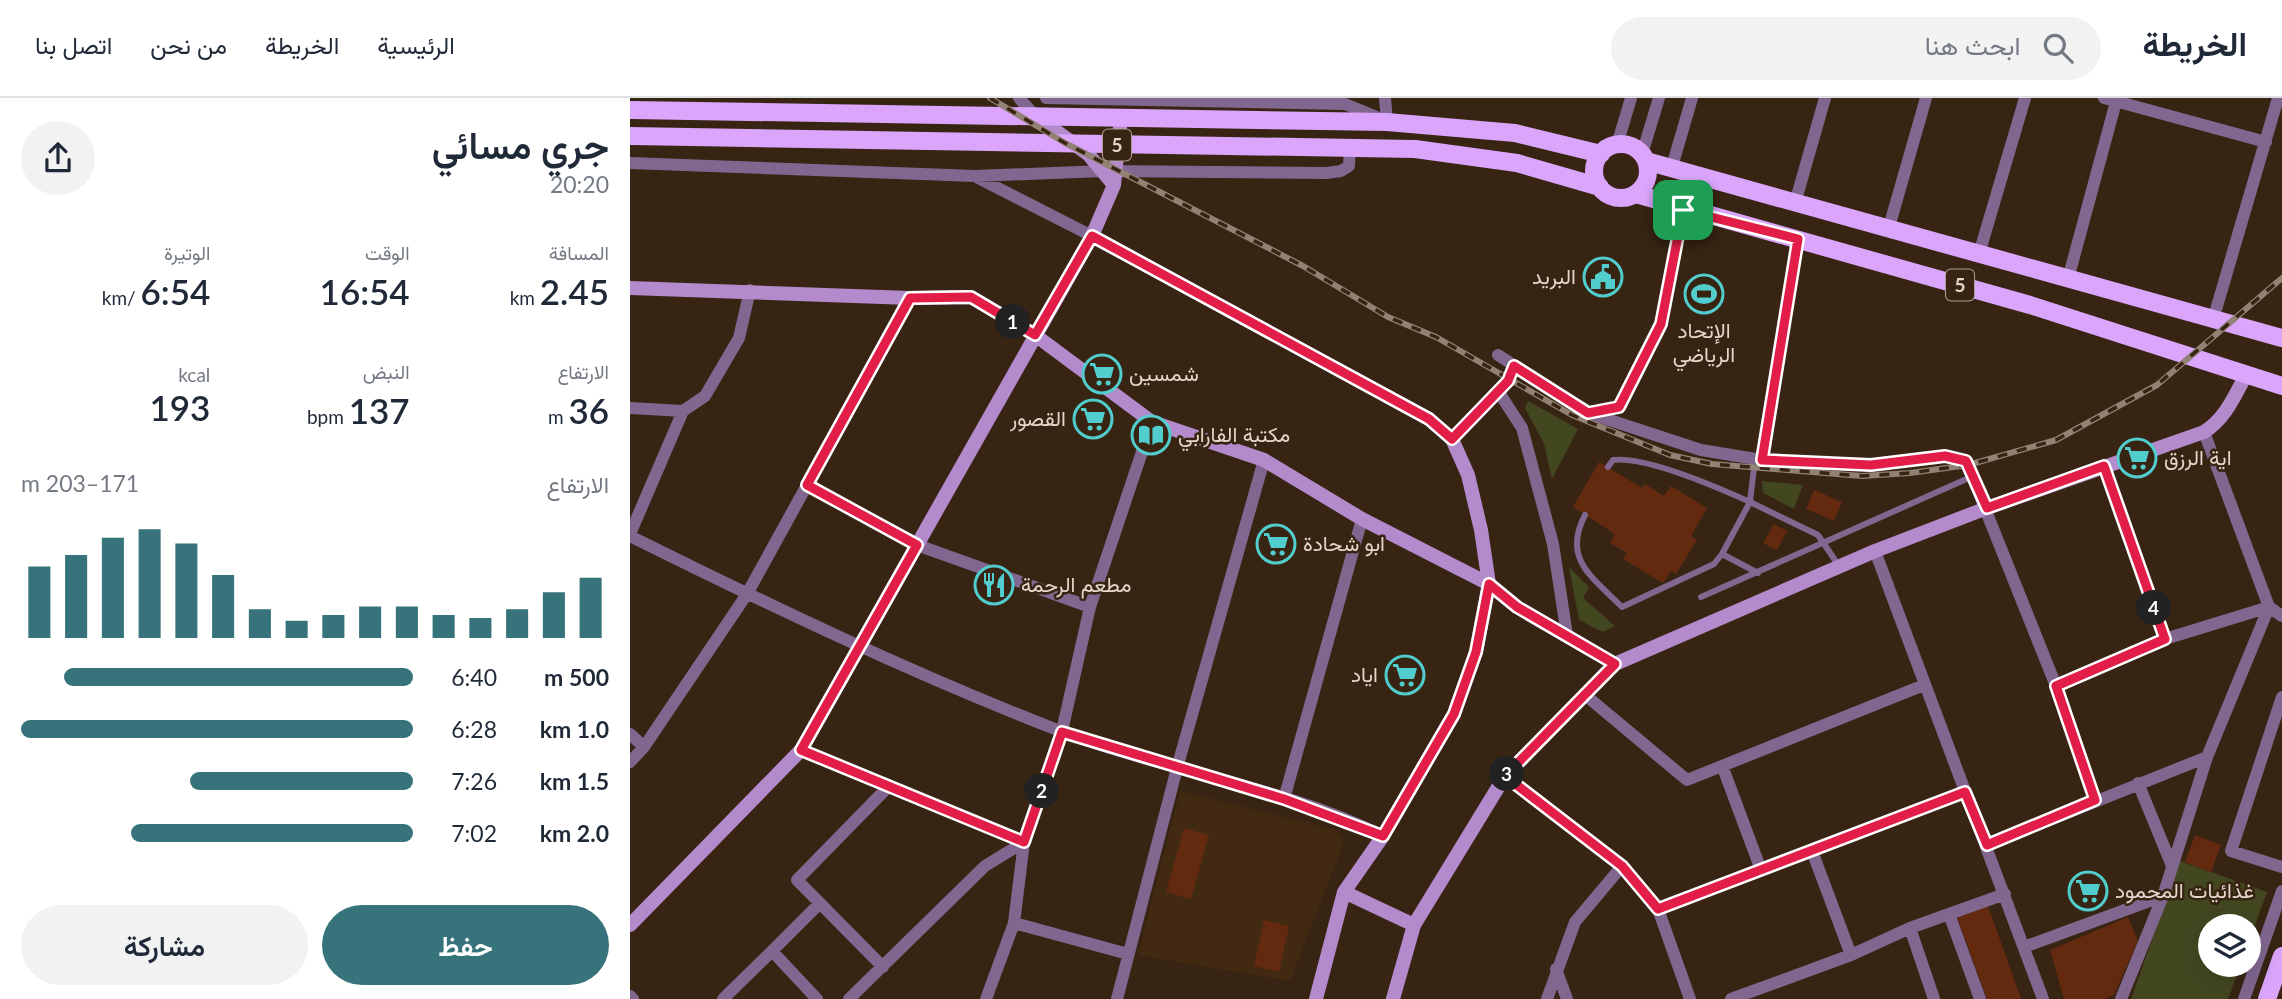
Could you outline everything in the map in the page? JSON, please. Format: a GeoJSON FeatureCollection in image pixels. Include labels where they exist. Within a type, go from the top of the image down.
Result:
{"type":"FeatureCollection","features":[{"type":"Feature","properties":{"kind":"main road","name":"5"},"geometry":{"type":"LineString","coordinates":[[630,110],[1387,122],[1515,134],[1601,154]]}},
{"type":"Feature","properties":{"kind":"main road","name":"5"},"geometry":{"type":"LineString","coordinates":[[630,136],[1415,149],[1517,163],[1600,187]]}},
{"type":"Feature","properties":{"kind":"main road"},"geometry":{"type":"LineString","coordinates":[[1617,145],[1626,145],[1644,158],[1648,176],[1636,194],[1620,198],[1600,187],[1595,170],[1601,154],[1617,145]]}},
{"type":"Feature","properties":{"kind":"main road","name":"5"},"geometry":{"type":"LineString","coordinates":[[1644,158],[1671,170],[1889,227],[2282,338]]}},
{"type":"Feature","properties":{"kind":"main road","name":"5"},"geometry":{"type":"LineString","coordinates":[[1636,194],[1683,210],[1798,239],[2030,305],[2282,386]]}},
{"type":"Feature","properties":{"kind":"main road"},"geometry":{"type":"LineString","coordinates":[[2267,999],[2281,961]]}},
{"type":"Feature","properties":{"kind":"street"},"geometry":{"type":"LineString","coordinates":[[1019,98],[1038,118],[1111,176]]}},
{"type":"Feature","properties":{"kind":"street"},"geometry":{"type":"LineString","coordinates":[[1045,98],[1345,104],[1387,122],[1385,98]]}},
{"type":"Feature","properties":{"kind":"street"},"geometry":{"type":"LineString","coordinates":[[1617,145],[1631,98]]}},
{"type":"Feature","properties":{"kind":"street"},"geometry":{"type":"LineString","coordinates":[[1644,158],[1659,98]]}},
{"type":"Feature","properties":{"kind":"street"},"geometry":{"type":"LineString","coordinates":[[1671,170],[1692,98]]}},
{"type":"Feature","properties":{"kind":"street"},"geometry":{"type":"LineString","coordinates":[[1795,203],[1825,98]]}},
{"type":"Feature","properties":{"kind":"street"},"geometry":{"type":"LineString","coordinates":[[1889,227],[1926,98]]}},
{"type":"Feature","properties":{"kind":"street"},"geometry":{"type":"LineString","coordinates":[[1979,254],[2025,98]]}},
{"type":"Feature","properties":{"kind":"street"},"geometry":{"type":"LineString","coordinates":[[2213,320],[2278,98]]}},
{"type":"Feature","properties":{"kind":"street"},"geometry":{"type":"LineString","coordinates":[[2068,279],[2113,99],[2266,142]]}},
{"type":"Feature","properties":{"kind":"street"},"geometry":{"type":"LineString","coordinates":[[630,925],[801,750],[1092,236],[1119,145],[1121,118]]}},
{"type":"Feature","properties":{"kind":"street"},"geometry":{"type":"LineString","coordinates":[[630,163],[975,176],[1327,173],[1341,171],[1349,166],[1350,146]]}},
{"type":"Feature","properties":{"kind":"street"},"geometry":{"type":"LineString","coordinates":[[975,176],[1092,236],[1429,419],[1452,439],[1468,475],[1481,530],[1489,584],[1476,652],[1454,714],[1383,836],[1344,892],[1316,999]]}},
{"type":"Feature","properties":{"kind":"street"},"geometry":{"type":"LineString","coordinates":[[1588,413],[1619,407],[1661,324],[1683,210]]}},
{"type":"Feature","properties":{"kind":"street"},"geometry":{"type":"LineString","coordinates":[[1758,460],[1798,239]]}},
{"type":"Feature","properties":{"kind":"street"},"geometry":{"type":"LineString","coordinates":[[630,288],[750,290],[910,298],[971,297],[1035,335],[1152,422],[1264,460],[1362,519],[1489,584],[1517,607],[1615,664]]}},
{"type":"Feature","properties":{"kind":"street"},"geometry":{"type":"LineString","coordinates":[[750,290],[739,338],[705,396],[683,411],[630,535],[859,647],[1062,732],[1284,799],[1383,836]]}},
{"type":"Feature","properties":{"kind":"street"},"geometry":{"type":"LineString","coordinates":[[630,762],[644,747],[747,594],[910,298]]}},
{"type":"Feature","properties":{"kind":"street"},"geometry":{"type":"LineString","coordinates":[[1498,355],[1588,413],[1701,450],[1758,460],[1871,465],[1945,456],[1966,461],[2056,686],[2095,800]]}},
{"type":"Feature","properties":{"kind":"street"},"geometry":{"type":"LineString","coordinates":[[1452,439],[1508,381],[1514,366]]}},
{"type":"Feature","properties":{"kind":"street"},"geometry":{"type":"LineString","coordinates":[[1393,999],[1414,925],[1505,776],[1615,664],[1875,551],[1987,508],[2204,432],[2216,425],[2246,375]]}},
{"type":"Feature","properties":{"kind":"street"},"geometry":{"type":"LineString","coordinates":[[1498,391],[1522,428],[1553,544],[1567,635]]}},
{"type":"Feature","properties":{"kind":"street"},"geometry":{"type":"LineString","coordinates":[[630,408],[683,411]]}},
{"type":"Feature","properties":{"kind":"street"},"geometry":{"type":"LineString","coordinates":[[986,999],[1014,923],[1024,842],[1062,732],[1090,607],[1152,422]]}},
{"type":"Feature","properties":{"kind":"street"},"geometry":{"type":"LineString","coordinates":[[2204,432],[2269,607],[2282,616]]}},
{"type":"Feature","properties":{"kind":"street"},"geometry":{"type":"LineString","coordinates":[[1116,999],[1177,768],[1264,460]]}},
{"type":"Feature","properties":{"kind":"street"},"geometry":{"type":"LineString","coordinates":[[2104,466],[2165,639]]}},
{"type":"Feature","properties":{"kind":"street"},"geometry":{"type":"LineString","coordinates":[[807,485],[917,545],[1090,607]]}},
{"type":"Feature","properties":{"kind":"street"},"geometry":{"type":"LineString","coordinates":[[1284,799],[1362,519]]}},
{"type":"Feature","properties":{"kind":"street"},"geometry":{"type":"LineString","coordinates":[[1875,551],[2043,999]]}},
{"type":"Feature","properties":{"kind":"street"},"geometry":{"type":"LineString","coordinates":[[2056,686],[2165,639],[2269,607]]}},
{"type":"Feature","properties":{"kind":"street"},"geometry":{"type":"LineString","coordinates":[[2121,999],[2163,896],[2207,757],[2269,607]]}},
{"type":"Feature","properties":{"kind":"street"},"geometry":{"type":"LineString","coordinates":[[1584,694],[1687,780],[1723,768],[1924,685]]}},
{"type":"Feature","properties":{"kind":"street"},"geometry":{"type":"LineString","coordinates":[[2282,697],[2231,850],[2282,867]]}},
{"type":"Feature","properties":{"kind":"street"},"geometry":{"type":"LineString","coordinates":[[630,734],[644,747]]}},
{"type":"Feature","properties":{"kind":"street"},"geometry":{"type":"LineString","coordinates":[[801,750],[1024,842]]}},
{"type":"Feature","properties":{"kind":"street"},"geometry":{"type":"LineString","coordinates":[[1987,845],[2207,757]]}},
{"type":"Feature","properties":{"kind":"street"},"geometry":{"type":"LineString","coordinates":[[1723,768],[1761,870]]}},
{"type":"Feature","properties":{"kind":"street"},"geometry":{"type":"LineString","coordinates":[[1505,776],[1622,866],[1658,909],[1690,999]]}},
{"type":"Feature","properties":{"kind":"street"},"geometry":{"type":"LineString","coordinates":[[2138,783],[2172,866]]}},
{"type":"Feature","properties":{"kind":"street"},"geometry":{"type":"LineString","coordinates":[[883,967],[797,880],[889,786]]}},
{"type":"Feature","properties":{"kind":"street"},"geometry":{"type":"LineString","coordinates":[[1658,909],[1965,792]]}},
{"type":"Feature","properties":{"kind":"street"},"geometry":{"type":"LineString","coordinates":[[849,999],[985,866],[1024,842]]}},
{"type":"Feature","properties":{"kind":"street"},"geometry":{"type":"LineString","coordinates":[[1812,851],[1851,955]]}},
{"type":"Feature","properties":{"kind":"street"},"geometry":{"type":"LineString","coordinates":[[1547,999],[1556,968],[1575,922],[1622,866]]}},
{"type":"Feature","properties":{"kind":"street"},"geometry":{"type":"LineString","coordinates":[[2244,999],[2282,891]]}},
{"type":"Feature","properties":{"kind":"street"},"geometry":{"type":"LineString","coordinates":[[1344,892],[1414,925]]}},
{"type":"Feature","properties":{"kind":"street"},"geometry":{"type":"LineString","coordinates":[[1731,999],[1851,955],[1910,928],[2005,894]]}},
{"type":"Feature","properties":{"kind":"street"},"geometry":{"type":"LineString","coordinates":[[2024,947],[2163,896]]}},
{"type":"Feature","properties":{"kind":"street"},"geometry":{"type":"LineString","coordinates":[[723,999],[820,903]]}},
{"type":"Feature","properties":{"kind":"street"},"geometry":{"type":"LineString","coordinates":[[1949,914],[1980,999]]}},
{"type":"Feature","properties":{"kind":"street"},"geometry":{"type":"LineString","coordinates":[[1014,923],[1128,954]]}},
{"type":"Feature","properties":{"kind":"street"},"geometry":{"type":"LineString","coordinates":[[1910,928],[1934,999]]}},
{"type":"Feature","properties":{"kind":"street"},"geometry":{"type":"LineString","coordinates":[[772,951],[817,999]]}},
{"type":"Feature","properties":{"kind":"street"},"geometry":{"type":"LineString","coordinates":[[1556,968],[1567,999]]}},
{"type":"Feature","properties":{"kind":"lane"},"geometry":{"type":"LineString","coordinates":[[1608,467],[1613,460],[1620,459],[1706,483],[1818,535],[1839,566]]}},
{"type":"Feature","properties":{"kind":"lane"},"geometry":{"type":"LineString","coordinates":[[1585,515],[1576,533],[1576,552],[1593,578],[1622,607],[1714,564],[1750,502],[1758,460]]}},
{"type":"Feature","properties":{"kind":"lane"},"geometry":{"type":"LineString","coordinates":[[1701,597],[1973,476]]}},
{"type":"Feature","properties":{"kind":"lane"},"geometry":{"type":"LineString","coordinates":[[1722,554],[1758,573]]}},
{"type":"Feature","properties":{"kind":"shaded area"},"geometry":{"type":"Polygon","coordinates":[[[1180,791],[1337,830],[1344,843],[1290,981],[1138,955],[1180,791]]]}},
{"type":"Feature","properties":{"kind":"green space"},"geometry":{"type":"Polygon","coordinates":[[[1528,401],[1578,429],[1552,479],[1544,444],[1525,408],[1528,401]]]}},
{"type":"Feature","properties":{"kind":"green space"},"geometry":{"type":"Polygon","coordinates":[[[1762,481],[1803,485],[1794,509],[1763,493],[1762,481]]]}},
{"type":"Feature","properties":{"kind":"green space"},"geometry":{"type":"Polygon","coordinates":[[[1569,567],[1589,587],[1583,598],[1615,626],[1603,632],[1579,620],[1569,567]]]}},
{"type":"Feature","properties":{"kind":"green space"},"geometry":{"type":"Polygon","coordinates":[[[2180,861],[2267,892],[2259,914],[2198,914],[2198,977],[2236,977],[2228,999],[2131,999],[2180,861]]]}},
{"type":"Feature","properties":{"kind":"building"},"geometry":{"type":"Polygon","coordinates":[[[1599,462],[1642,488],[1645,484],[1664,496],[1671,486],[1707,508],[1691,536],[1697,540],[1676,574],[1671,571],[1663,583],[1623,559],[1627,553],[1610,543],[1615,534],[1573,507],[1599,462]]]}},
{"type":"Feature","properties":{"kind":"building"},"geometry":{"type":"Polygon","coordinates":[[[1814,490],[1842,502],[1834,521],[1806,509],[1814,490]]]}},
{"type":"Feature","properties":{"kind":"building"},"geometry":{"type":"Polygon","coordinates":[[[1774,524],[1787,531],[1777,550],[1763,543],[1774,524]]]}},
{"type":"Feature","properties":{"kind":"building"},"geometry":{"type":"Polygon","coordinates":[[[1184,828],[1209,835],[1191,899],[1166,892],[1184,828]]]}},
{"type":"Feature","properties":{"kind":"building"},"geometry":{"type":"Polygon","coordinates":[[[2195,835],[2221,845],[2211,872],[2185,862],[2195,835]]]}},
{"type":"Feature","properties":{"kind":"building"},"geometry":{"type":"Polygon","coordinates":[[[1987,903],[2021,999],[1987,999],[1956,914],[1987,903]]]}},
{"type":"Feature","properties":{"kind":"building"},"geometry":{"type":"Polygon","coordinates":[[[2128,917],[2138,941],[2114,995],[2104,999],[2064,999],[2050,950],[2128,917]]]}},
{"type":"Feature","properties":{"kind":"building"},"geometry":{"type":"Polygon","coordinates":[[[1264,920],[1289,926],[1279,972],[1254,966],[1264,920]]]}},
{"type":"Feature","properties":{"kind":"railway"},"geometry":{"type":"LineString","coordinates":[[990,98],[1065,143],[1303,266],[1388,317],[1436,337],[1572,415],[1670,455],[1712,464],[1862,476],[1910,473],[1968,465],[2056,440],[2157,385],[2282,278]]}},
{"type":"Feature","properties":{"kind":"place","name":"البريد"},"geometry":{"type":"Point","coordinates":[1603,277]}},
{"type":"Feature","properties":{"kind":"place","name":"الإتحاد الرياضي"},"geometry":{"type":"Point","coordinates":[1704,294]}},
{"type":"Feature","properties":{"kind":"place","name":"شمسين"},"geometry":{"type":"Point","coordinates":[1102,374]}},
{"type":"Feature","properties":{"kind":"place","name":"القصور"},"geometry":{"type":"Point","coordinates":[1093,419]}},
{"type":"Feature","properties":{"kind":"place","name":"مكتبة الفارابي"},"geometry":{"type":"Point","coordinates":[1151,435]}},
{"type":"Feature","properties":{"kind":"place","name":"اية الرزق"},"geometry":{"type":"Point","coordinates":[2137,458]}},
{"type":"Feature","properties":{"kind":"place","name":"ابو شحادة"},"geometry":{"type":"Point","coordinates":[1276,544]}},
{"type":"Feature","properties":{"kind":"place","name":"مطعم الرحمة"},"geometry":{"type":"Point","coordinates":[994,585]}},
{"type":"Feature","properties":{"kind":"place","name":"اياد"},"geometry":{"type":"Point","coordinates":[1405,675]}},
{"type":"Feature","properties":{"kind":"place","name":"غذائيات المحمود"},"geometry":{"type":"Point","coordinates":[2088,891]}},
{"type":"Feature","properties":{"kind":"route"},"geometry":{"type":"LineString","coordinates":[[1683,210],[1798,239],[1762,460],[1871,465],[1945,456],[1966,461],[1987,508],[2104,466],[2165,639],[2056,686],[2095,800],[1987,845],[1965,792],[1658,909],[1622,866],[1505,776],[1615,664],[1597,651],[1517,607],[1489,584],[1476,652],[1454,714],[1383,836],[1365,827],[1284,799],[1062,732],[1024,842],[801,750],[917,545],[807,485],[910,298],[971,297],[1035,335],[1092,236],[1429,419],[1452,439],[1475,412],[1508,381],[1514,366],[1588,413],[1619,407],[1661,324],[1683,210]]}}]}
